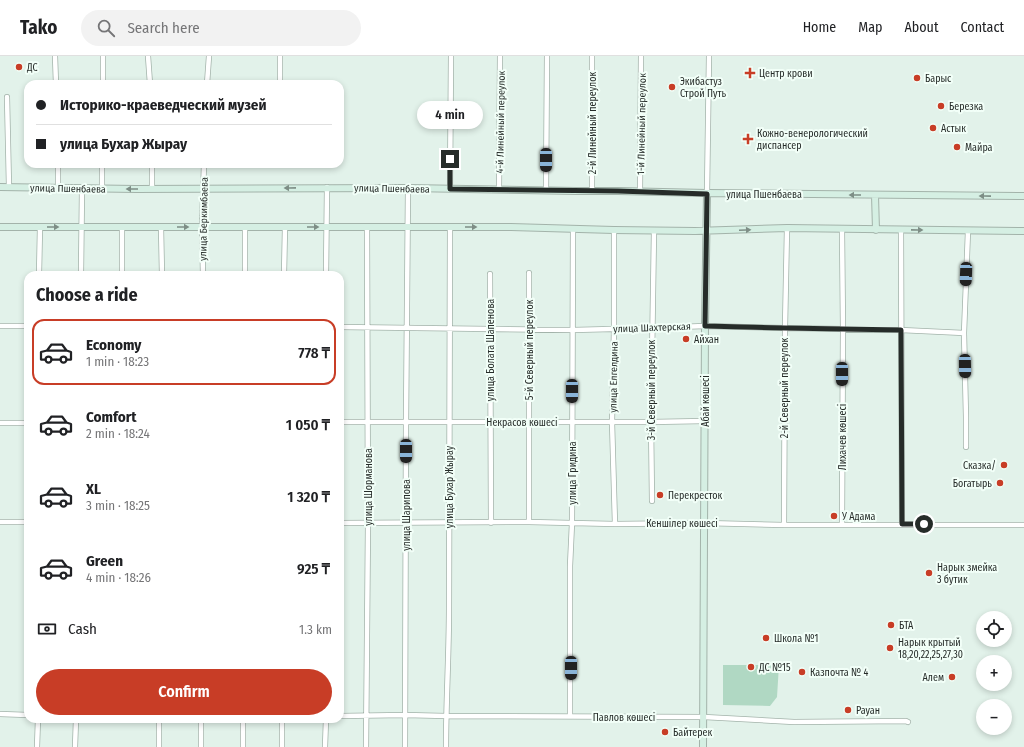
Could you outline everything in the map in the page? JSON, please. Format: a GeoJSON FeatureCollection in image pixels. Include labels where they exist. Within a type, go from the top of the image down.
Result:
{"type":"FeatureCollection","features":[{"type":"Feature","properties":{"kind":"street"},"geometry":{"type":"LineString","coordinates":[[55,56],[56,80]]}},
{"type":"Feature","properties":{"kind":"street"},"geometry":{"type":"LineString","coordinates":[[103,56],[103,80]]}},
{"type":"Feature","properties":{"kind":"street"},"geometry":{"type":"LineString","coordinates":[[148,56],[150,80]]}},
{"type":"Feature","properties":{"kind":"street"},"geometry":{"type":"LineString","coordinates":[[207,80],[209,56]]}},
{"type":"Feature","properties":{"kind":"street"},"geometry":{"type":"LineString","coordinates":[[280,56],[280,80]]}},
{"type":"Feature","properties":{"kind":"street"},"geometry":{"type":"LineString","coordinates":[[450,189],[451,56]]}},
{"type":"Feature","properties":{"kind":"street","name":"4-й Линейный переулок"},"geometry":{"type":"LineString","coordinates":[[499,189],[500,56]]}},
{"type":"Feature","properties":{"kind":"street"},"geometry":{"type":"LineString","coordinates":[[546,190],[547,56]]}},
{"type":"Feature","properties":{"kind":"street","name":"2-й Линейный переулок"},"geometry":{"type":"LineString","coordinates":[[592,56],[592,190]]}},
{"type":"Feature","properties":{"kind":"street","name":"1-й Линейный переулок"},"geometry":{"type":"LineString","coordinates":[[640,192],[641,56]]}},
{"type":"Feature","properties":{"kind":"street","name":"Абай көшесі"},"geometry":{"type":"LineString","coordinates":[[704,747],[705,326],[709,56]]}},
{"type":"Feature","properties":{"kind":"street"},"geometry":{"type":"LineString","coordinates":[[7,97],[10,187]]}},
{"type":"Feature","properties":{"kind":"street"},"geometry":{"type":"LineString","coordinates":[[58,168],[58,188]]}},
{"type":"Feature","properties":{"kind":"street"},"geometry":{"type":"LineString","coordinates":[[102,168],[102,188]]}},
{"type":"Feature","properties":{"kind":"street"},"geometry":{"type":"LineString","coordinates":[[152,168],[152,188]]}},
{"type":"Feature","properties":{"kind":"street","name":"улица Беркимбаева"},"geometry":{"type":"LineString","coordinates":[[203,271],[202,227],[204,168]]}},
{"type":"Feature","properties":{"kind":"street","name":"улица Пшенбаева"},"geometry":{"type":"LineString","coordinates":[[0,187],[327,187],[592,190],[707,194],[1024,196]]}},
{"type":"Feature","properties":{"kind":"street"},"geometry":{"type":"LineString","coordinates":[[326,271],[327,187]]}},
{"type":"Feature","properties":{"kind":"street"},"geometry":{"type":"LineString","coordinates":[[81,271],[82,188]]}},
{"type":"Feature","properties":{"kind":"street","name":"улица Шарипова"},"geometry":{"type":"LineString","coordinates":[[405,747],[408,188]]}},
{"type":"Feature","properties":{"kind":"street"},"geometry":{"type":"LineString","coordinates":[[876,195],[876,230]]}},
{"type":"Feature","properties":{"kind":"street"},"geometry":{"type":"LineString","coordinates":[[0,226],[511,227],[654,231],[787,228],[842,230],[1024,231]]}},
{"type":"Feature","properties":{"kind":"street"},"geometry":{"type":"LineString","coordinates":[[39,271],[40,227]]}},
{"type":"Feature","properties":{"kind":"street"},"geometry":{"type":"LineString","coordinates":[[122,227],[122,271]]}},
{"type":"Feature","properties":{"kind":"street"},"geometry":{"type":"LineString","coordinates":[[161,227],[162,271]]}},
{"type":"Feature","properties":{"kind":"street"},"geometry":{"type":"LineString","coordinates":[[245,227],[245,271]]}},
{"type":"Feature","properties":{"kind":"street"},"geometry":{"type":"LineString","coordinates":[[284,271],[285,227]]}},
{"type":"Feature","properties":{"kind":"street","name":"улица Шорманова"},"geometry":{"type":"LineString","coordinates":[[366,747],[368,524],[367,227]]}},
{"type":"Feature","properties":{"kind":"street","name":"улица Бухар Жырау"},"geometry":{"type":"LineString","coordinates":[[446,747],[449,610],[450,227]]}},
{"type":"Feature","properties":{"kind":"street","name":"2-й Северный переулок"},"geometry":{"type":"LineString","coordinates":[[784,525],[787,228]]}},
{"type":"Feature","properties":{"kind":"street","name":"улица Гридина"},"geometry":{"type":"LineString","coordinates":[[570,716],[573,229]]}},
{"type":"Feature","properties":{"kind":"street","name":"улица Елгелдина"},"geometry":{"type":"LineString","coordinates":[[614,230],[612,422],[615,524]]}},
{"type":"Feature","properties":{"kind":"street","name":"Лихачев көшесі"},"geometry":{"type":"LineString","coordinates":[[842,230],[842,524]]}},
{"type":"Feature","properties":{"kind":"street"},"geometry":{"type":"LineString","coordinates":[[901,230],[902,524]]}},
{"type":"Feature","properties":{"kind":"street","name":"3-й Северный переулок"},"geometry":{"type":"LineString","coordinates":[[652,501],[651,422],[654,231]]}},
{"type":"Feature","properties":{"kind":"street"},"geometry":{"type":"LineString","coordinates":[[966,447],[964,333],[968,231]]}},
{"type":"Feature","properties":{"kind":"street","name":"5-й Северный переулок"},"geometry":{"type":"LineString","coordinates":[[529,273],[529,522]]}},
{"type":"Feature","properties":{"kind":"street","name":"улица Болата Шапенова"},"geometry":{"type":"LineString","coordinates":[[490,274],[491,523]]}},
{"type":"Feature","properties":{"kind":"street"},"geometry":{"type":"LineString","coordinates":[[0,326],[24,326]]}},
{"type":"Feature","properties":{"kind":"street","name":"улица Шахтерская"},"geometry":{"type":"LineString","coordinates":[[344,327],[573,330],[705,326],[901,330],[964,333]]}},
{"type":"Feature","properties":{"kind":"street","name":"Некрасов көшесі"},"geometry":{"type":"LineString","coordinates":[[344,422],[705,421]]}},
{"type":"Feature","properties":{"kind":"street"},"geometry":{"type":"LineString","coordinates":[[0,423],[24,422]]}},
{"type":"Feature","properties":{"kind":"street"},"geometry":{"type":"LineString","coordinates":[[0,522],[24,522]]}},
{"type":"Feature","properties":{"kind":"street","name":"Кеншілер көшесі"},"geometry":{"type":"LineString","coordinates":[[344,523],[529,522],[615,524],[704,523],[784,525],[1024,525]]}},
{"type":"Feature","properties":{"kind":"street"},"geometry":{"type":"LineString","coordinates":[[0,714],[24,715]]}},
{"type":"Feature","properties":{"kind":"street","name":"Павлов көшесі"},"geometry":{"type":"LineString","coordinates":[[344,716],[704,717],[794,722],[908,722]]}},
{"type":"Feature","properties":{"kind":"street"},"geometry":{"type":"LineString","coordinates":[[37,747],[38,723]]}},
{"type":"Feature","properties":{"kind":"street"},"geometry":{"type":"LineString","coordinates":[[75,747],[76,723]]}},
{"type":"Feature","properties":{"kind":"street"},"geometry":{"type":"LineString","coordinates":[[159,723],[159,747]]}},
{"type":"Feature","properties":{"kind":"street"},"geometry":{"type":"LineString","coordinates":[[201,723],[201,747]]}},
{"type":"Feature","properties":{"kind":"street"},"geometry":{"type":"LineString","coordinates":[[243,723],[243,747]]}},
{"type":"Feature","properties":{"kind":"street"},"geometry":{"type":"LineString","coordinates":[[282,723],[282,747]]}},
{"type":"Feature","properties":{"kind":"street"},"geometry":{"type":"LineString","coordinates":[[325,747],[326,723]]}},
{"type":"Feature","properties":{"kind":"green space"},"geometry":{"type":"Polygon","coordinates":[[[723,665],[779,665],[777,697],[770,706],[723,705],[723,665]]]}},
{"type":"Feature","properties":{"kind":"place","name":"ДС"},"geometry":{"type":"Point","coordinates":[19,67]}},
{"type":"Feature","properties":{"kind":"place","name":"Центр крови"},"geometry":{"type":"Point","coordinates":[750,73]}},
{"type":"Feature","properties":{"kind":"place","name":"Барыс"},"geometry":{"type":"Point","coordinates":[917,78]}},
{"type":"Feature","properties":{"kind":"place","name":"Экибастуз Строй Путь"},"geometry":{"type":"Point","coordinates":[672,87]}},
{"type":"Feature","properties":{"kind":"place","name":"Березка"},"geometry":{"type":"Point","coordinates":[941,106]}},
{"type":"Feature","properties":{"kind":"place","name":"Астык"},"geometry":{"type":"Point","coordinates":[933,128]}},
{"type":"Feature","properties":{"kind":"place","name":"Кожно-венерологический диспансер"},"geometry":{"type":"Point","coordinates":[748,139]}},
{"type":"Feature","properties":{"kind":"place","name":"Майра"},"geometry":{"type":"Point","coordinates":[957,147]}},
{"type":"Feature","properties":{"kind":"place","name":"Айхан"},"geometry":{"type":"Point","coordinates":[686,339]}},
{"type":"Feature","properties":{"kind":"place","name":"Сказка/"},"geometry":{"type":"Point","coordinates":[1004,465]}},
{"type":"Feature","properties":{"kind":"place","name":"Богатырь"},"geometry":{"type":"Point","coordinates":[1000,483]}},
{"type":"Feature","properties":{"kind":"place","name":"Перекресток"},"geometry":{"type":"Point","coordinates":[660,495]}},
{"type":"Feature","properties":{"kind":"place","name":"У Адама"},"geometry":{"type":"Point","coordinates":[834,516]}},
{"type":"Feature","properties":{"kind":"place","name":"Нарык змейка 3 бутик"},"geometry":{"type":"Point","coordinates":[929,573]}},
{"type":"Feature","properties":{"kind":"place","name":"БТА"},"geometry":{"type":"Point","coordinates":[891,625]}},
{"type":"Feature","properties":{"kind":"place","name":"Школа №1"},"geometry":{"type":"Point","coordinates":[766,638]}},
{"type":"Feature","properties":{"kind":"place","name":"Нарык крытый 18,20,22,25,27,30"},"geometry":{"type":"Point","coordinates":[890,648]}},
{"type":"Feature","properties":{"kind":"place","name":"ДС №15"},"geometry":{"type":"Point","coordinates":[751,667]}},
{"type":"Feature","properties":{"kind":"place","name":"Казпочта № 4"},"geometry":{"type":"Point","coordinates":[802,672]}},
{"type":"Feature","properties":{"kind":"place","name":"Алем"},"geometry":{"type":"Point","coordinates":[952,677]}},
{"type":"Feature","properties":{"kind":"place","name":"Рауан"},"geometry":{"type":"Point","coordinates":[848,710]}},
{"type":"Feature","properties":{"kind":"place","name":"Байтерек"},"geometry":{"type":"Point","coordinates":[665,732]}},
{"type":"Feature","properties":{"kind":"route"},"geometry":{"type":"LineString","coordinates":[[450,159],[450,189],[592,190],[707,194],[705,326],[901,330],[902,524],[924,524]]}}]}
